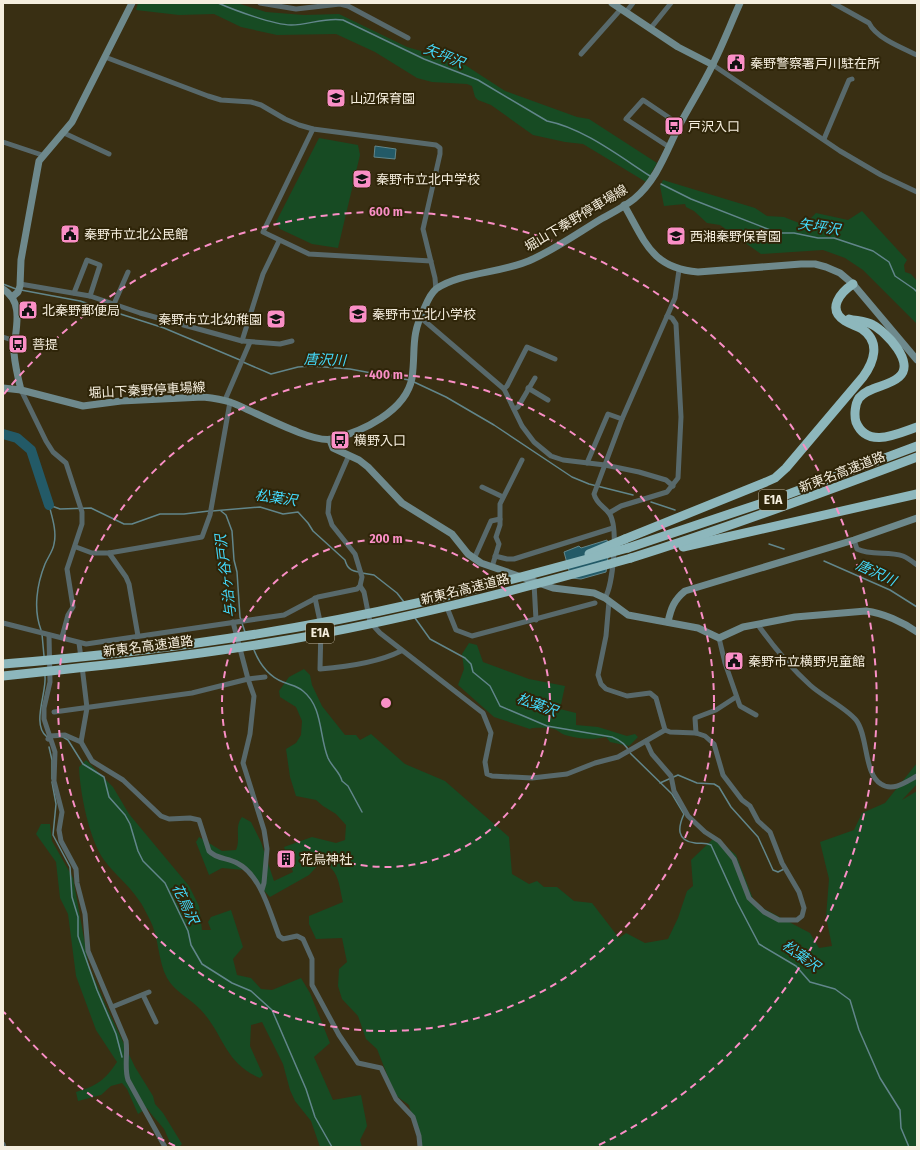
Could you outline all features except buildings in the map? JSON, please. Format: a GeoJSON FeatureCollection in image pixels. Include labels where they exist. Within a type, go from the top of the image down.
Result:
{"type":"FeatureCollection","features":[{"type":"Feature","properties":{"kind":"highway"},"geometry":{"type":"LineString","coordinates":[[853,284],[842,302],[844,314],[849,318],[869,323],[880,330],[900,352],[904,358],[905,365],[904,371],[900,377],[864,394],[859,399],[855,411],[857,423],[866,435],[874,438],[896,435],[917,427]]}},
{"type":"Feature","properties":{"kind":"highway"},"geometry":{"type":"LineString","coordinates":[[626,544],[766,482],[780,474],[786,468],[862,378],[873,362],[875,351],[870,337],[862,329],[843,319],[838,312],[837,304],[839,296],[853,284]]}},
{"type":"Feature","properties":{"kind":"highway","name":"新東名高速道路"},"geometry":{"type":"LineString","coordinates":[[3,664],[73,658],[220,639],[285,629],[416,603],[547,570],[626,544],[786,496],[917,446]]}},
{"type":"Feature","properties":{"kind":"highway","name":"新東名高速道路"},"geometry":{"type":"LineString","coordinates":[[3,676],[221,650],[294,638],[476,600],[630,558],[704,535],[824,493],[917,457]]}},
{"type":"Feature","properties":{"kind":"highway"},"geometry":{"type":"LineString","coordinates":[[630,558],[917,494]]}},
{"type":"Feature","properties":{"kind":"street"},"geometry":{"type":"LineString","coordinates":[[12,297],[19,287],[21,260],[36,168],[42,155],[64,133],[72,122],[132,3]]}},
{"type":"Feature","properties":{"kind":"street"},"geometry":{"type":"LineString","coordinates":[[260,3],[296,10],[340,4],[348,6],[408,38]]}},
{"type":"Feature","properties":{"kind":"street"},"geometry":{"type":"LineString","coordinates":[[612,3],[690,54],[713,65],[861,164],[917,192]]}},
{"type":"Feature","properties":{"kind":"street"},"geometry":{"type":"LineString","coordinates":[[581,54],[623,11],[633,3]]}},
{"type":"Feature","properties":{"kind":"street"},"geometry":{"type":"LineString","coordinates":[[650,28],[671,3]]}},
{"type":"Feature","properties":{"kind":"street","name":"堀山下秦野停車場線"},"geometry":{"type":"LineString","coordinates":[[436,290],[461,279],[528,262],[548,252],[634,199],[656,175],[680,125],[713,65],[740,3]]}},
{"type":"Feature","properties":{"kind":"street"},"geometry":{"type":"LineString","coordinates":[[833,3],[869,23],[871,27],[892,44],[917,55]]}},
{"type":"Feature","properties":{"kind":"street"},"geometry":{"type":"LineString","coordinates":[[105,57],[208,96],[221,100],[251,102],[261,105],[299,126],[436,145],[440,148],[424,229],[436,278],[436,290],[429,298],[420,317],[413,340],[412,377],[410,386],[402,399],[382,419],[330,440],[333,448],[349,455],[368,467],[402,503],[452,534],[468,554],[474,559],[534,583],[553,588],[594,593],[628,615],[698,628],[719,638],[740,706],[756,715]]}},
{"type":"Feature","properties":{"kind":"street"},"geometry":{"type":"LineString","coordinates":[[824,139],[849,80],[852,79]]}},
{"type":"Feature","properties":{"kind":"street"},"geometry":{"type":"LineString","coordinates":[[669,147],[626,119],[643,100],[680,125]]}},
{"type":"Feature","properties":{"kind":"street"},"geometry":{"type":"LineString","coordinates":[[313,129],[263,232],[309,254],[431,261]]}},
{"type":"Feature","properties":{"kind":"street"},"geometry":{"type":"LineString","coordinates":[[64,133],[109,154]]}},
{"type":"Feature","properties":{"kind":"street"},"geometry":{"type":"LineString","coordinates":[[3,142],[42,155]]}},
{"type":"Feature","properties":{"kind":"street"},"geometry":{"type":"LineString","coordinates":[[624,205],[651,251],[667,265],[679,270],[698,272],[815,264],[840,273],[853,284],[917,360]]}},
{"type":"Feature","properties":{"kind":"street"},"geometry":{"type":"LineString","coordinates":[[242,341],[263,274],[280,241]]}},
{"type":"Feature","properties":{"kind":"street"},"geometry":{"type":"LineString","coordinates":[[74,293],[87,260],[100,265],[90,296]]}},
{"type":"Feature","properties":{"kind":"street"},"geometry":{"type":"LineString","coordinates":[[665,730],[656,698],[650,694],[627,696],[606,689],[601,684],[598,675],[606,636],[607,600],[613,571],[614,541],[613,528],[609,513],[596,500],[594,494],[622,419],[675,298],[679,270]]}},
{"type":"Feature","properties":{"kind":"street"},"geometry":{"type":"LineString","coordinates":[[114,304],[128,272]]}},
{"type":"Feature","properties":{"kind":"street"},"geometry":{"type":"LineString","coordinates":[[19,287],[90,296],[140,314],[242,341],[280,344],[292,341]]}},
{"type":"Feature","properties":{"kind":"street"},"geometry":{"type":"LineString","coordinates":[[3,290],[12,297],[17,314],[15,360],[21,390],[46,441],[54,452],[66,463],[82,512],[82,524],[76,546],[67,568],[73,607],[68,615],[62,637]]}},
{"type":"Feature","properties":{"kind":"street"},"geometry":{"type":"LineString","coordinates":[[609,513],[621,506],[667,492],[678,478],[681,417],[676,324],[672,318],[667,316]]}},
{"type":"Feature","properties":{"kind":"street"},"geometry":{"type":"LineString","coordinates":[[420,317],[504,389],[522,426],[534,442],[551,456],[563,460],[605,465],[666,480],[673,486]]}},
{"type":"Feature","properties":{"kind":"street"},"geometry":{"type":"LineString","coordinates":[[3,337],[15,341]]}},
{"type":"Feature","properties":{"kind":"street"},"geometry":{"type":"LineString","coordinates":[[76,546],[92,554],[109,553],[200,538],[205,535],[210,512],[227,401],[250,342]]}},
{"type":"Feature","properties":{"kind":"street"},"geometry":{"type":"LineString","coordinates":[[504,389],[527,347],[555,359]]}},
{"type":"Feature","properties":{"kind":"street"},"geometry":{"type":"LineString","coordinates":[[514,409],[518,406],[535,378]]}},
{"type":"Feature","properties":{"kind":"street","name":"堀山下秦野停車場線"},"geometry":{"type":"LineString","coordinates":[[3,388],[21,390],[83,406],[203,397],[227,401],[287,427],[319,439],[330,440]]}},
{"type":"Feature","properties":{"kind":"street"},"geometry":{"type":"LineString","coordinates":[[528,388],[548,400]]}},
{"type":"Feature","properties":{"kind":"street"},"geometry":{"type":"LineString","coordinates":[[587,463],[608,414],[622,419]]}},
{"type":"Feature","properties":{"kind":"street"},"geometry":{"type":"LineString","coordinates":[[349,455],[329,501],[328,513],[332,525],[355,554],[361,574],[360,586],[364,592],[370,622],[401,651],[421,664],[484,713],[491,737],[485,768],[487,774],[492,776],[532,778],[567,774],[595,762],[618,757],[665,730],[683,734],[696,733],[705,736],[714,744],[723,775],[742,800],[750,806],[758,822],[770,832],[782,863],[799,892],[804,908],[802,916],[797,920],[779,920],[764,912],[749,898],[734,859],[719,841],[705,832],[688,816],[674,791],[671,778],[652,754],[646,741]]}},
{"type":"Feature","properties":{"kind":"street"},"geometry":{"type":"LineString","coordinates":[[492,567],[499,544],[496,537],[500,519],[500,504],[522,460]]}},
{"type":"Feature","properties":{"kind":"street"},"geometry":{"type":"LineString","coordinates":[[482,487],[503,497]]}},
{"type":"Feature","properties":{"kind":"street"},"geometry":{"type":"LineString","coordinates":[[668,622],[671,607],[678,597],[686,591],[854,540],[917,518]]}},
{"type":"Feature","properties":{"kind":"street"},"geometry":{"type":"LineString","coordinates":[[474,559],[491,521],[500,519]]}},
{"type":"Feature","properties":{"kind":"street"},"geometry":{"type":"LineString","coordinates":[[495,556],[514,559],[613,528]]}},
{"type":"Feature","properties":{"kind":"street"},"geometry":{"type":"LineString","coordinates":[[854,540],[857,549],[862,551],[894,554],[905,557],[917,564]]}},
{"type":"Feature","properties":{"kind":"street"},"geometry":{"type":"LineString","coordinates":[[109,553],[126,577],[129,584],[138,636]]}},
{"type":"Feature","properties":{"kind":"street"},"geometry":{"type":"LineString","coordinates":[[534,583],[536,620]]}},
{"type":"Feature","properties":{"kind":"street"},"geometry":{"type":"LineString","coordinates":[[3,623],[47,635],[75,640],[79,643],[96,643],[284,615],[315,598],[357,589],[360,586]]}},
{"type":"Feature","properties":{"kind":"street"},"geometry":{"type":"LineString","coordinates":[[441,594],[456,630],[472,636],[595,603]]}},
{"type":"Feature","properties":{"kind":"street"},"geometry":{"type":"LineString","coordinates":[[315,598],[321,626],[320,669],[356,664],[393,655],[401,651]]}},
{"type":"Feature","properties":{"kind":"street"},"geometry":{"type":"LineString","coordinates":[[719,638],[743,627],[795,617],[866,611],[876,612],[886,616],[917,632]]}},
{"type":"Feature","properties":{"kind":"street"},"geometry":{"type":"LineString","coordinates":[[235,622],[248,680],[254,696],[250,734],[243,763],[264,830],[267,849],[268,861],[262,890]]}},
{"type":"Feature","properties":{"kind":"street"},"geometry":{"type":"LineString","coordinates":[[758,625],[810,685],[855,720],[860,729],[872,773],[879,784],[888,787],[898,786],[917,776]]}},
{"type":"Feature","properties":{"kind":"street"},"geometry":{"type":"LineString","coordinates":[[47,635],[50,682],[44,708],[44,719],[56,760],[54,782],[62,812],[59,830],[61,841],[76,869],[76,883],[85,914],[88,950],[126,1041],[128,1053],[126,1073],[128,1080],[165,1147]]}},
{"type":"Feature","properties":{"kind":"street"},"geometry":{"type":"LineString","coordinates":[[79,643],[87,708],[81,742]]}},
{"type":"Feature","properties":{"kind":"street"},"geometry":{"type":"LineString","coordinates":[[54,712],[205,690],[265,677]]}},
{"type":"Feature","properties":{"kind":"street"},"geometry":{"type":"LineString","coordinates":[[696,733],[695,718],[716,710],[736,697]]}},
{"type":"Feature","properties":{"kind":"street"},"geometry":{"type":"LineString","coordinates":[[49,737],[65,735],[81,742],[92,761],[123,780],[161,816],[170,819],[190,818],[199,820],[209,851],[212,855],[238,863],[262,890],[279,936],[283,939],[298,936],[303,939],[312,960],[312,985],[339,1035],[358,1063],[381,1068],[396,1098],[413,1117],[419,1136],[420,1147]]}},
{"type":"Feature","properties":{"kind":"street"},"geometry":{"type":"LineString","coordinates":[[112,1007],[149,992]]}},
{"type":"Feature","properties":{"kind":"street"},"geometry":{"type":"LineString","coordinates":[[143,995],[156,1022]]}},
{"type":"Feature","properties":{"kind":"green space"},"geometry":{"type":"Polygon","coordinates":[[[138,3],[237,3],[266,12],[304,15],[339,14],[407,47],[462,63],[505,91],[577,117],[589,119],[657,163],[646,182],[583,144],[565,142],[533,135],[491,105],[478,100],[475,97],[472,86],[467,84],[432,82],[417,78],[375,52],[336,34],[277,35],[241,27],[214,14],[179,15],[136,10],[138,3]]]}},
{"type":"Feature","properties":{"kind":"green space"},"geometry":{"type":"Polygon","coordinates":[[[319,138],[358,145],[360,155],[338,248],[312,244],[280,229],[276,222],[319,138]]]}},
{"type":"Feature","properties":{"kind":"green space"},"geometry":{"type":"Polygon","coordinates":[[[663,180],[755,208],[767,216],[784,217],[804,225],[816,213],[848,220],[862,211],[907,260],[904,265],[905,272],[911,274],[917,281],[917,324],[863,270],[845,258],[823,250],[761,254],[720,225],[707,223],[694,211],[686,207],[685,204],[664,206],[660,186],[663,180]]]}},
{"type":"Feature","properties":{"kind":"green space"},"geometry":{"type":"Polygon","coordinates":[[[469,643],[477,645],[483,662],[529,679],[565,686],[560,709],[576,713],[576,725],[598,727],[627,736],[635,734],[638,737],[629,746],[610,742],[606,737],[596,739],[580,738],[565,735],[552,729],[530,729],[494,717],[458,685],[464,669],[462,654],[469,643]]]}},
{"type":"Feature","properties":{"kind":"green space"},"geometry":{"type":"Polygon","coordinates":[[[304,669],[310,675],[312,685],[322,706],[345,735],[356,735],[360,740],[371,734],[405,764],[445,781],[509,837],[512,874],[529,884],[537,881],[544,887],[557,887],[574,901],[592,903],[619,938],[626,933],[645,943],[668,939],[678,918],[687,891],[693,886],[691,860],[715,837],[736,855],[755,904],[810,933],[819,948],[832,946],[826,917],[829,879],[820,842],[854,830],[862,813],[885,803],[917,763],[917,784],[902,800],[917,791],[917,1147],[420,1147],[409,1105],[395,1095],[377,1049],[366,1039],[358,1016],[342,999],[338,986],[339,969],[347,962],[342,938],[316,939],[309,924],[309,916],[343,902],[335,872],[326,865],[320,863],[309,875],[270,897],[244,870],[222,868],[209,875],[196,842],[199,837],[222,851],[236,850],[238,842],[238,825],[242,817],[251,822],[261,842],[274,881],[293,872],[284,847],[312,837],[336,843],[345,840],[346,825],[336,814],[316,800],[296,796],[290,777],[286,749],[296,743],[301,735],[302,721],[296,707],[280,697],[279,691],[289,677],[304,669]]]}},
{"type":"Feature","properties":{"kind":"green space"},"geometry":{"type":"Polygon","coordinates":[[[86,760],[113,787],[129,814],[189,886],[199,906],[202,930],[211,930],[208,922],[211,917],[231,910],[243,947],[233,959],[237,975],[251,978],[261,989],[272,990],[301,978],[310,993],[330,1043],[314,1057],[333,1100],[361,1095],[367,1126],[360,1140],[362,1147],[320,1147],[311,1121],[295,1101],[290,1090],[283,1064],[262,1022],[251,1025],[250,1046],[263,1075],[260,1078],[248,1072],[239,1064],[200,1009],[170,983],[164,972],[153,927],[143,906],[104,860],[94,840],[83,802],[80,778],[79,767],[86,760]]]}},
{"type":"Feature","properties":{"kind":"green space"},"geometry":{"type":"Polygon","coordinates":[[[41,824],[50,824],[52,841],[73,878],[89,966],[106,1006],[135,1067],[153,1096],[155,1104],[163,1113],[182,1144],[179,1147],[174,1147],[172,1145],[164,1129],[147,1108],[138,1114],[127,1089],[122,1083],[111,1086],[101,1095],[78,1101],[76,1092],[100,1082],[117,1062],[96,1030],[76,976],[68,914],[60,898],[56,862],[36,834],[41,824]]]}},
{"type":"Feature","properties":{"kind":"water"},"geometry":{"type":"Polygon","coordinates":[[[375,146],[396,149],[395,159],[374,157],[375,146]]]}},
{"type":"Feature","properties":{"kind":"water"},"geometry":{"type":"Polygon","coordinates":[[[607,540],[609,549],[606,572],[581,579],[571,578],[564,552],[579,546],[581,548],[607,540]]]}},
{"type":"Feature","properties":{"kind":"waterway","name":"矢坪沢"},"geometry":{"type":"LineString","coordinates":[[218,3],[254,17],[275,23],[298,25],[336,19],[343,20],[424,59],[478,80],[547,121],[587,136],[650,176]]}},
{"type":"Feature","properties":{"kind":"waterway","name":"矢坪沢"},"geometry":{"type":"LineString","coordinates":[[661,184],[691,199],[778,233],[794,233],[818,238],[834,238],[873,251],[889,262],[895,276],[917,292]]}},
{"type":"Feature","properties":{"kind":"waterway","name":"唐沢川"},"geometry":{"type":"LineString","coordinates":[[3,284],[16,289]]}},
{"type":"Feature","properties":{"kind":"waterway","name":"唐沢川"},"geometry":{"type":"LineString","coordinates":[[21,290],[80,301],[164,328],[240,360]]}},
{"type":"Feature","properties":{"kind":"waterway","name":"唐沢川"},"geometry":{"type":"LineString","coordinates":[[243,362],[271,374],[298,367],[311,366],[350,369],[409,380]]}},
{"type":"Feature","properties":{"kind":"waterway","name":"唐沢川"},"geometry":{"type":"LineString","coordinates":[[414,382],[446,397],[494,425],[572,477],[589,484],[633,495]]}},
{"type":"Feature","properties":{"kind":"waterway","name":"松葉沢"},"geometry":{"type":"LineString","coordinates":[[3,434],[17,438],[31,450],[49,505]]}},
{"type":"Feature","properties":{"kind":"waterway","name":"唐沢川"},"geometry":{"type":"LineString","coordinates":[[651,502],[675,510]]}},
{"type":"Feature","properties":{"kind":"waterway","name":"松葉沢"},"geometry":{"type":"LineString","coordinates":[[49,505],[60,509],[91,508],[124,524],[132,524],[160,514],[184,514],[209,511]]}},
{"type":"Feature","properties":{"kind":"waterway","name":"花鳥沢"},"geometry":{"type":"LineString","coordinates":[[41,630],[37,614],[38,588],[42,572],[53,549],[55,539],[54,524],[49,505]]}},
{"type":"Feature","properties":{"kind":"waterway","name":"松葉沢"},"geometry":{"type":"LineString","coordinates":[[212,511],[260,507],[283,514],[298,512],[313,531],[345,560],[350,569],[359,572]]}},
{"type":"Feature","properties":{"kind":"waterway","name":"与治ヶ谷戸沢"},"geometry":{"type":"LineString","coordinates":[[221,511],[226,515],[232,531],[240,617],[245,632]]}},
{"type":"Feature","properties":{"kind":"waterway","name":"唐沢川"},"geometry":{"type":"LineString","coordinates":[[769,544],[784,549]]}},
{"type":"Feature","properties":{"kind":"waterway","name":"唐沢川"},"geometry":{"type":"LineString","coordinates":[[824,561],[890,590],[917,607]]}},
{"type":"Feature","properties":{"kind":"waterway","name":"松葉沢"},"geometry":{"type":"LineString","coordinates":[[362,573],[374,575],[397,593],[404,602]]}},
{"type":"Feature","properties":{"kind":"waterway","name":"松葉沢"},"geometry":{"type":"LineString","coordinates":[[415,618],[430,639],[465,658],[471,664],[473,672],[490,686],[500,706],[547,726],[612,737],[621,742],[631,754],[672,794],[684,814],[680,833],[684,839],[689,842],[711,845],[737,902],[759,944],[796,966],[810,982],[835,989],[850,1000],[859,1030],[880,1078],[900,1110],[901,1128],[909,1147]]}},
{"type":"Feature","properties":{"kind":"waterway","name":"花鳥沢"},"geometry":{"type":"LineString","coordinates":[[42,634],[44,656]]}},
{"type":"Feature","properties":{"kind":"waterway","name":"与治ヶ谷戸沢"},"geometry":{"type":"LineString","coordinates":[[254,650],[262,665],[273,677],[299,688],[314,705],[320,722],[328,758],[340,775],[342,781],[348,786],[362,812]]}},
{"type":"Feature","properties":{"kind":"waterway","name":"花鳥沢"},"geometry":{"type":"LineString","coordinates":[[45,676],[40,725],[42,732],[47,737]]}},
{"type":"Feature","properties":{"kind":"waterway","name":"花鳥沢"},"geometry":{"type":"LineString","coordinates":[[63,737],[68,740],[83,764],[104,777],[109,797],[125,815],[130,824],[138,851],[143,861],[165,883],[188,931],[191,945],[202,964],[232,983],[251,991],[272,1010],[306,1089],[315,1117],[332,1147]]}},
{"type":"Feature","properties":{"kind":"waterway"},"geometry":{"type":"LineString","coordinates":[[49,747],[52,760],[52,779]]}},
{"type":"Feature","properties":{"kind":"waterway"},"geometry":{"type":"LineString","coordinates":[[660,783],[678,775],[697,783],[714,784],[719,787],[731,807],[758,837],[773,870],[778,872],[784,869]]}},
{"type":"Feature","properties":{"kind":"waterway"},"geometry":{"type":"LineString","coordinates":[[52,782],[56,804],[53,835],[70,867],[72,897],[78,917],[78,936],[97,990],[116,1034],[122,1057]]}},
{"type":"Feature","properties":{"kind":"place","name":"秦野警察署戸川駐在所"},"geometry":{"type":"Point","coordinates":[736,63]}},
{"type":"Feature","properties":{"kind":"place","name":"山辺保育園"},"geometry":{"type":"Point","coordinates":[336,98]}},
{"type":"Feature","properties":{"kind":"place","name":"戸沢入口"},"geometry":{"type":"Point","coordinates":[674,126]}},
{"type":"Feature","properties":{"kind":"place","name":"秦野市立北中学校"},"geometry":{"type":"Point","coordinates":[362,179]}},
{"type":"Feature","properties":{"kind":"place","name":"秦野市立北公民館"},"geometry":{"type":"Point","coordinates":[70,234]}},
{"type":"Feature","properties":{"kind":"place","name":"西湘秦野保育園"},"geometry":{"type":"Point","coordinates":[676,236]}},
{"type":"Feature","properties":{"kind":"place","name":"北秦野郵便局"},"geometry":{"type":"Point","coordinates":[28,310]}},
{"type":"Feature","properties":{"kind":"place","name":"秦野市立北小学校"},"geometry":{"type":"Point","coordinates":[358,314]}},
{"type":"Feature","properties":{"kind":"place","name":"秦野市立北幼稚園"},"geometry":{"type":"Point","coordinates":[276,319]}},
{"type":"Feature","properties":{"kind":"place","name":"菩提"},"geometry":{"type":"Point","coordinates":[18,344]}},
{"type":"Feature","properties":{"kind":"place","name":"横野入口"},"geometry":{"type":"Point","coordinates":[340,440]}},
{"type":"Feature","properties":{"kind":"place","name":"秦野市立横野児童館"},"geometry":{"type":"Point","coordinates":[734,661]}},
{"type":"Feature","properties":{"kind":"place","name":"花鳥神社"},"geometry":{"type":"Point","coordinates":[286,859]}}]}
